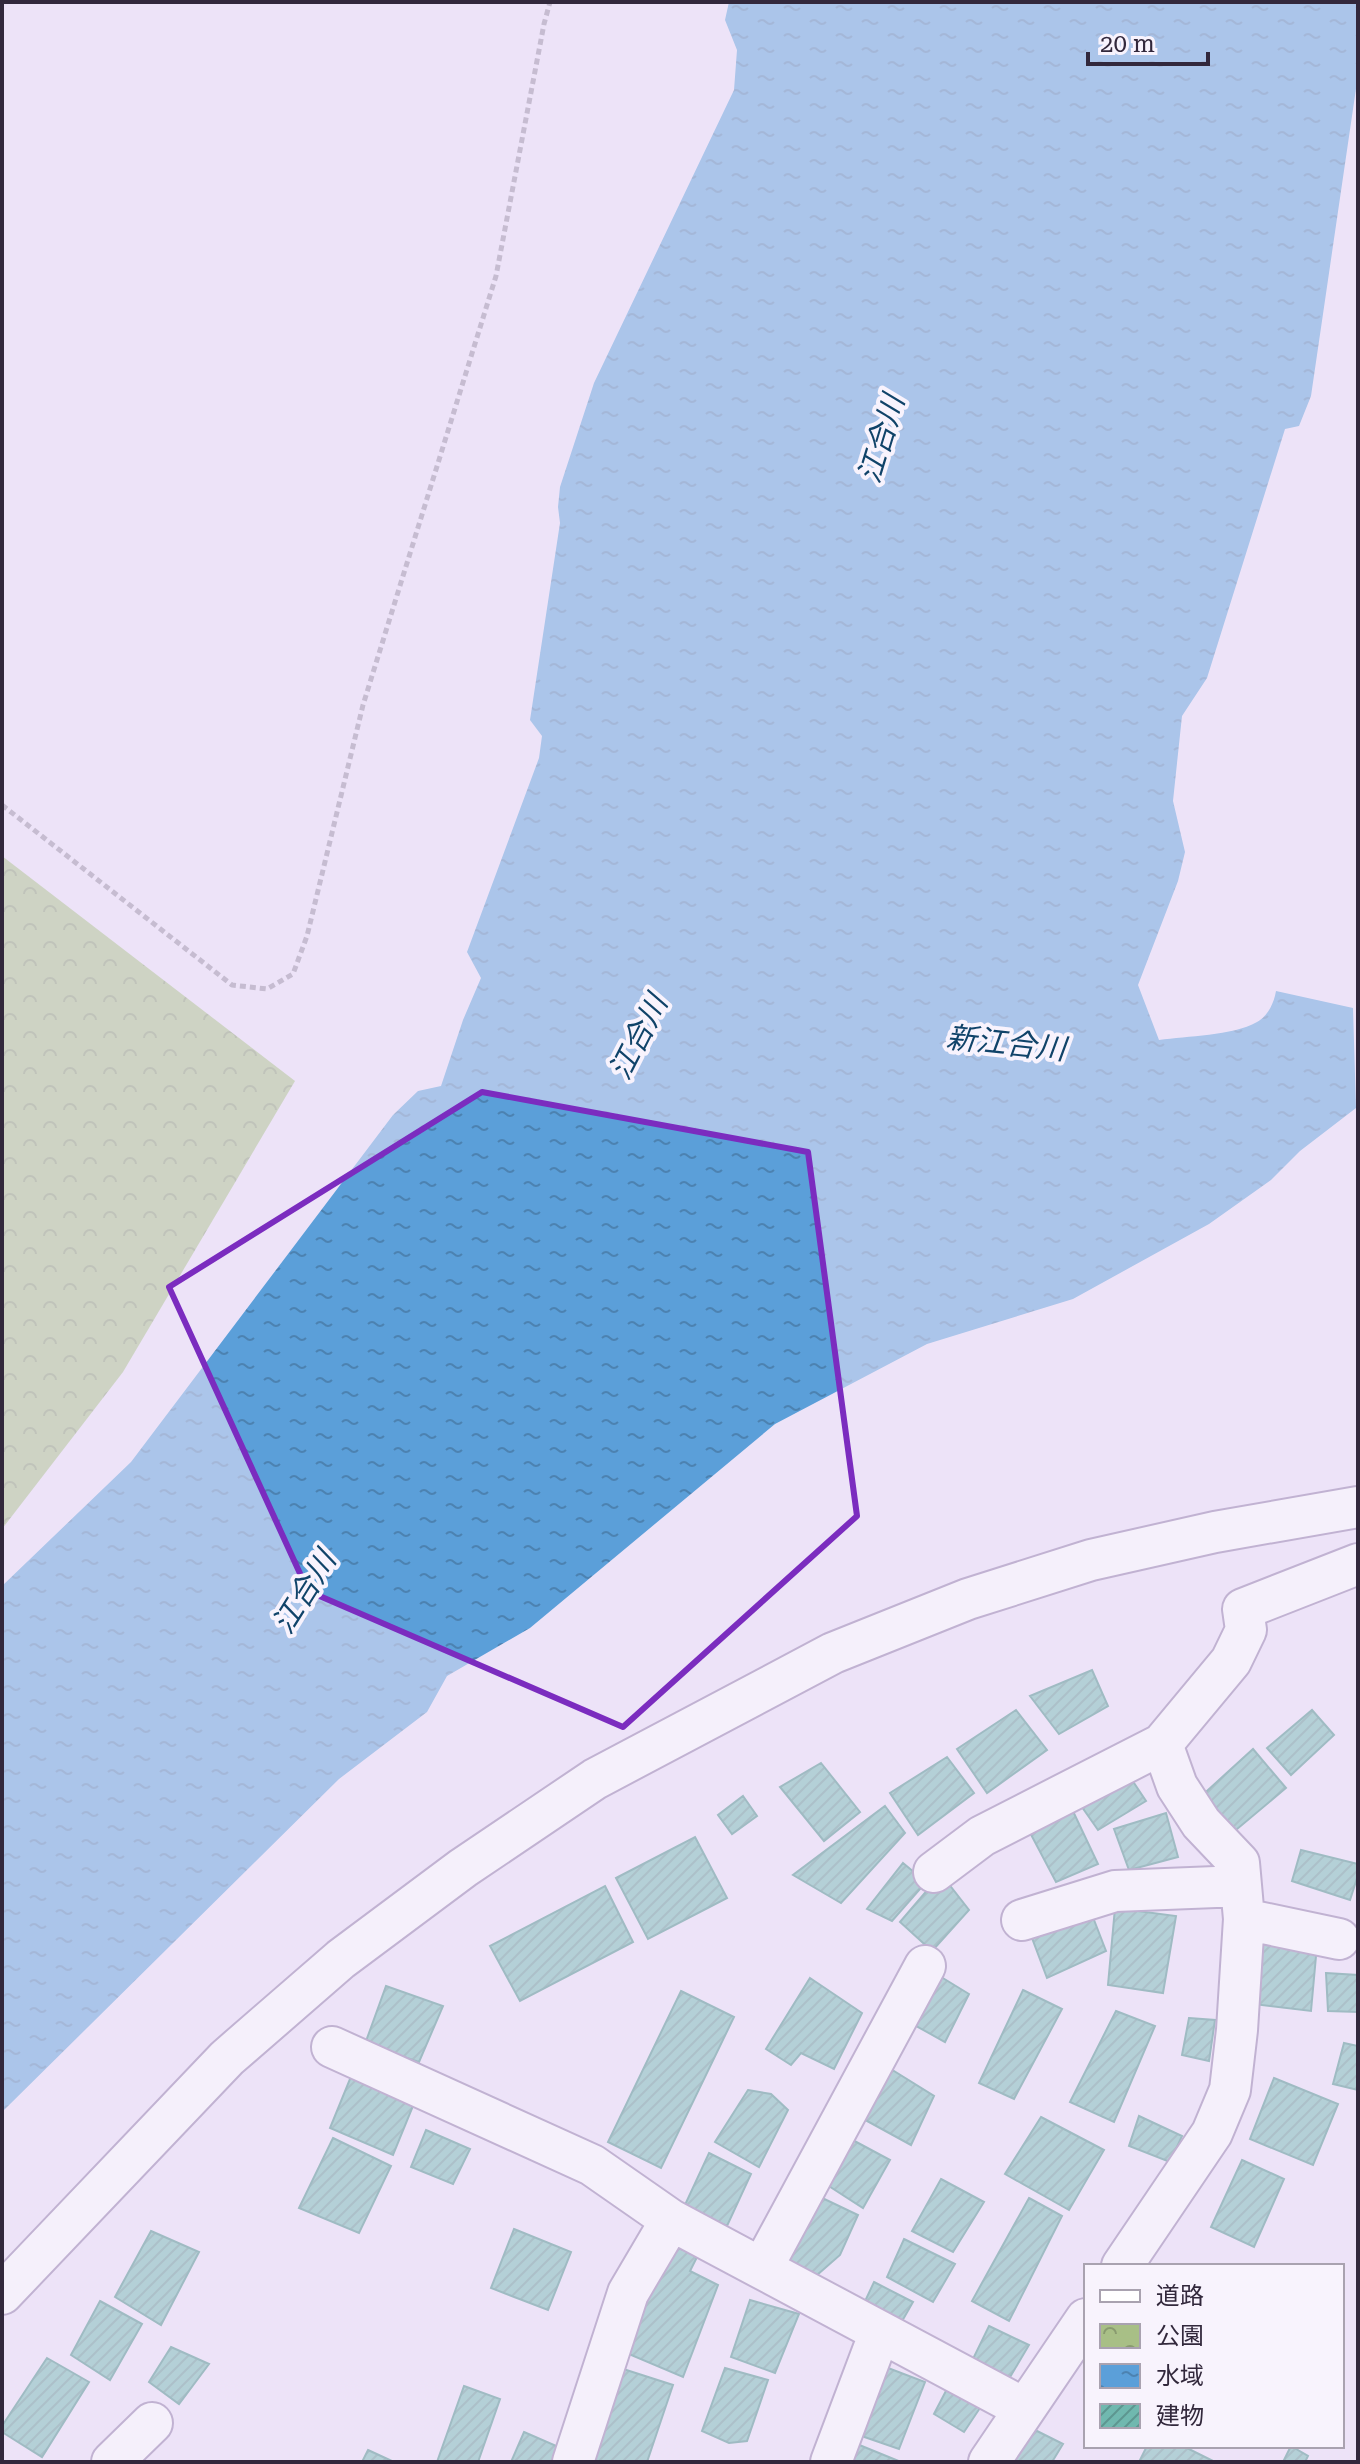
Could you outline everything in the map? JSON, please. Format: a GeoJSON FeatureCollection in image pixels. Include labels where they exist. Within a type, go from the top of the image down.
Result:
{"type":"FeatureCollection","features":[{"type":"Feature","properties":{"kind":"street"},"geometry":{"type":"LineString","coordinates":[[2,2294],[227,2058],[341,1959],[463,1868],[595,1779],[833,1653],[968,1599],[1091,1560],[1215,1532],[1358,1507]]}},
{"type":"Feature","properties":{"kind":"street"},"geometry":{"type":"LineString","coordinates":[[934,1872],[982,1836],[1162,1744],[1231,1661],[1246,1630],[1243,1609],[1358,1564]]}},
{"type":"Feature","properties":{"kind":"street"},"geometry":{"type":"LineString","coordinates":[[1123,2264],[1212,2133],[1230,2090],[1242,1903],[1239,1863],[1201,1823],[1177,1786],[1162,1744]]}},
{"type":"Feature","properties":{"kind":"street"},"geometry":{"type":"LineString","coordinates":[[1022,1920],[1115,1891],[1242,1903],[1339,1939]]}},
{"type":"Feature","properties":{"kind":"street"},"geometry":{"type":"LineString","coordinates":[[762,2268],[925,1966]]}},
{"type":"Feature","properties":{"kind":"street"},"geometry":{"type":"LineString","coordinates":[[332,2047],[592,2165],[671,2220],[1025,2409]]}},
{"type":"Feature","properties":{"kind":"street"},"geometry":{"type":"LineString","coordinates":[[573,2462],[628,2293],[671,2220]]}},
{"type":"Feature","properties":{"kind":"street"},"geometry":{"type":"LineString","coordinates":[[989,2462],[1084,2322]]}},
{"type":"Feature","properties":{"kind":"street"},"geometry":{"type":"LineString","coordinates":[[831,2462],[880,2332]]}},
{"type":"Feature","properties":{"kind":"street"},"geometry":{"type":"LineString","coordinates":[[112,2462],[152,2423]]}},
{"type":"Feature","properties":{"kind":"path"},"geometry":{"type":"LineString","coordinates":[[2,805],[232,985],[267,989],[293,974],[307,936],[363,705],[496,276],[550,2]]}},
{"type":"Feature","properties":{"kind":"highlighted area"},"geometry":{"type":"Polygon","coordinates":[[[482,1092],[808,1152],[857,1516],[623,1727],[308,1591],[169,1287],[482,1092]]]}},
{"type":"Feature","properties":{"kind":"green space"},"geometry":{"type":"Polygon","coordinates":[[[2,856],[295,1081],[123,1372],[2,1529],[2,856]]]}},
{"type":"Feature","properties":{"kind":"water"},"geometry":{"type":"Polygon","coordinates":[[[729,2],[1358,2],[1358,75],[1311,396],[1299,426],[1285,429],[1207,678],[1182,716],[1173,801],[1185,852],[1178,881],[1138,985],[1159,1040],[1247,1027],[1267,1013],[1276,991],[1353,1008],[1356,1108],[1300,1151],[1271,1180],[1209,1224],[1073,1299],[927,1344],[775,1424],[530,1628],[447,1676],[427,1712],[339,1779],[2,2112],[2,1586],[131,1462],[393,1115],[418,1091],[441,1086],[481,978],[467,952],[539,758],[542,736],[530,720],[560,523],[560,487],[594,383],[734,90],[737,50],[725,20],[729,2]]]}},
{"type":"Feature","properties":{"kind":"building"},"geometry":{"type":"Polygon","coordinates":[[[1092,1670],[1108,1706],[1059,1734],[1030,1696],[1092,1670]]]}},
{"type":"Feature","properties":{"kind":"building"},"geometry":{"type":"Polygon","coordinates":[[[1016,1710],[1047,1750],[987,1793],[957,1749],[1016,1710]]]}},
{"type":"Feature","properties":{"kind":"building"},"geometry":{"type":"Polygon","coordinates":[[[1312,1710],[1334,1735],[1291,1775],[1267,1748],[1312,1710]]]}},
{"type":"Feature","properties":{"kind":"building"},"geometry":{"type":"Polygon","coordinates":[[[1253,1749],[1286,1788],[1230,1835],[1197,1800],[1253,1749]]]}},
{"type":"Feature","properties":{"kind":"building"},"geometry":{"type":"Polygon","coordinates":[[[947,1757],[974,1793],[918,1835],[890,1793],[947,1757]]]}},
{"type":"Feature","properties":{"kind":"building"},"geometry":{"type":"Polygon","coordinates":[[[821,1763],[860,1812],[824,1841],[780,1787],[821,1763]]]}},
{"type":"Feature","properties":{"kind":"building"},"geometry":{"type":"Polygon","coordinates":[[[1126,1771],[1146,1801],[1098,1830],[1075,1797],[1126,1771]]]}},
{"type":"Feature","properties":{"kind":"building"},"geometry":{"type":"Polygon","coordinates":[[[743,1796],[757,1816],[732,1834],[718,1815],[743,1796]]]}},
{"type":"Feature","properties":{"kind":"building"},"geometry":{"type":"Polygon","coordinates":[[[885,1806],[905,1833],[841,1903],[793,1875],[885,1806]]]}},
{"type":"Feature","properties":{"kind":"building"},"geometry":{"type":"Polygon","coordinates":[[[1071,1807],[1098,1864],[1056,1882],[1027,1827],[1071,1807]]]}},
{"type":"Feature","properties":{"kind":"building"},"geometry":{"type":"Polygon","coordinates":[[[1166,1813],[1178,1857],[1129,1870],[1114,1829],[1166,1813]]]}},
{"type":"Feature","properties":{"kind":"building"},"geometry":{"type":"Polygon","coordinates":[[[695,1837],[727,1898],[648,1939],[616,1878],[695,1837]]]}},
{"type":"Feature","properties":{"kind":"building"},"geometry":{"type":"Polygon","coordinates":[[[1301,1850],[1358,1864],[1350,1900],[1292,1881],[1301,1850]]]}},
{"type":"Feature","properties":{"kind":"building"},"geometry":{"type":"Polygon","coordinates":[[[903,1863],[926,1882],[892,1921],[867,1909],[903,1863]]]}},
{"type":"Feature","properties":{"kind":"building"},"geometry":{"type":"Polygon","coordinates":[[[941,1874],[969,1910],[932,1951],[900,1922],[941,1874]]]}},
{"type":"Feature","properties":{"kind":"building"},"geometry":{"type":"Polygon","coordinates":[[[605,1886],[633,1942],[520,2001],[490,1946],[605,1886]]]}},
{"type":"Feature","properties":{"kind":"building"},"geometry":{"type":"Polygon","coordinates":[[[1089,1907],[1106,1951],[1047,1978],[1029,1930],[1089,1907]]]}},
{"type":"Feature","properties":{"kind":"building"},"geometry":{"type":"Polygon","coordinates":[[[1115,1908],[1176,1916],[1163,1993],[1108,1985],[1115,1908]]]}},
{"type":"Feature","properties":{"kind":"building"},"geometry":{"type":"Polygon","coordinates":[[[1262,1935],[1317,1945],[1311,2011],[1253,2004],[1262,1935]]]}},
{"type":"Feature","properties":{"kind":"building"},"geometry":{"type":"Polygon","coordinates":[[[933,1972],[969,1994],[945,2042],[909,2022],[933,1972]]]}},
{"type":"Feature","properties":{"kind":"building"},"geometry":{"type":"Polygon","coordinates":[[[1326,1973],[1358,1975],[1358,2012],[1328,2011],[1326,1973]]]}},
{"type":"Feature","properties":{"kind":"building"},"geometry":{"type":"Polygon","coordinates":[[[810,1978],[862,2013],[834,2069],[801,2053],[791,2065],[766,2049],[810,1978]]]}},
{"type":"Feature","properties":{"kind":"building"},"geometry":{"type":"Polygon","coordinates":[[[386,1986],[443,2006],[419,2062],[365,2044],[386,1986]]]}},
{"type":"Feature","properties":{"kind":"building"},"geometry":{"type":"Polygon","coordinates":[[[1023,1990],[1062,2009],[1014,2099],[979,2083],[1023,1990]]]}},
{"type":"Feature","properties":{"kind":"building"},"geometry":{"type":"Polygon","coordinates":[[[681,1991],[734,2017],[661,2168],[608,2142],[681,1991]]]}},
{"type":"Feature","properties":{"kind":"building"},"geometry":{"type":"Polygon","coordinates":[[[1116,2011],[1155,2026],[1114,2122],[1070,2102],[1116,2011]]]}},
{"type":"Feature","properties":{"kind":"building"},"geometry":{"type":"Polygon","coordinates":[[[1189,2018],[1215,2020],[1209,2061],[1182,2055],[1189,2018]]]}},
{"type":"Feature","properties":{"kind":"building"},"geometry":{"type":"Polygon","coordinates":[[[1344,2043],[1358,2046],[1358,2090],[1333,2084],[1344,2043]]]}},
{"type":"Feature","properties":{"kind":"building"},"geometry":{"type":"Polygon","coordinates":[[[886,2066],[934,2096],[911,2145],[858,2116],[886,2066]]]}},
{"type":"Feature","properties":{"kind":"building"},"geometry":{"type":"Polygon","coordinates":[[[352,2074],[415,2101],[393,2155],[330,2128],[352,2074]]]}},
{"type":"Feature","properties":{"kind":"building"},"geometry":{"type":"Polygon","coordinates":[[[1274,2078],[1338,2104],[1313,2165],[1250,2139],[1274,2078]]]}},
{"type":"Feature","properties":{"kind":"building"},"geometry":{"type":"Polygon","coordinates":[[[748,2090],[771,2094],[788,2110],[759,2167],[715,2142],[748,2090]]]}},
{"type":"Feature","properties":{"kind":"building"},"geometry":{"type":"Polygon","coordinates":[[[1139,2116],[1182,2136],[1170,2162],[1129,2146],[1139,2116]]]}},
{"type":"Feature","properties":{"kind":"building"},"geometry":{"type":"Polygon","coordinates":[[[1041,2117],[1104,2150],[1069,2210],[1005,2174],[1041,2117]]]}},
{"type":"Feature","properties":{"kind":"building"},"geometry":{"type":"Polygon","coordinates":[[[426,2130],[470,2149],[453,2184],[411,2167],[426,2130]]]}},
{"type":"Feature","properties":{"kind":"building"},"geometry":{"type":"Polygon","coordinates":[[[847,2137],[890,2160],[863,2208],[821,2181],[847,2137]]]}},
{"type":"Feature","properties":{"kind":"building"},"geometry":{"type":"Polygon","coordinates":[[[333,2138],[391,2166],[359,2233],[299,2208],[333,2138]]]}},
{"type":"Feature","properties":{"kind":"building"},"geometry":{"type":"Polygon","coordinates":[[[709,2153],[751,2174],[727,2226],[684,2207],[709,2153]]]}},
{"type":"Feature","properties":{"kind":"building"},"geometry":{"type":"Polygon","coordinates":[[[1242,2160],[1284,2179],[1254,2247],[1211,2227],[1242,2160]]]}},
{"type":"Feature","properties":{"kind":"building"},"geometry":{"type":"Polygon","coordinates":[[[941,2179],[984,2202],[953,2252],[912,2231],[941,2179]]]}},
{"type":"Feature","properties":{"kind":"building"},"geometry":{"type":"Polygon","coordinates":[[[818,2196],[858,2215],[840,2255],[817,2275],[786,2260],[818,2196]]]}},
{"type":"Feature","properties":{"kind":"building"},"geometry":{"type":"Polygon","coordinates":[[[1029,2198],[1062,2216],[1009,2321],[972,2301],[1029,2198]]]}},
{"type":"Feature","properties":{"kind":"building"},"geometry":{"type":"Polygon","coordinates":[[[514,2229],[571,2252],[548,2310],[491,2288],[514,2229]]]}},
{"type":"Feature","properties":{"kind":"building"},"geometry":{"type":"Polygon","coordinates":[[[151,2231],[199,2252],[161,2325],[115,2297],[151,2231]]]}},
{"type":"Feature","properties":{"kind":"building"},"geometry":{"type":"Polygon","coordinates":[[[904,2239],[955,2264],[933,2302],[887,2277],[904,2239]]]}},
{"type":"Feature","properties":{"kind":"building"},"geometry":{"type":"Polygon","coordinates":[[[666,2244],[698,2255],[690,2271],[718,2285],[683,2377],[617,2349],[666,2244]]]}},
{"type":"Feature","properties":{"kind":"building"},"geometry":{"type":"Polygon","coordinates":[[[874,2282],[913,2302],[897,2330],[860,2312],[874,2282]]]}},
{"type":"Feature","properties":{"kind":"building"},"geometry":{"type":"Polygon","coordinates":[[[750,2300],[799,2314],[775,2373],[731,2357],[750,2300]]]}},
{"type":"Feature","properties":{"kind":"building"},"geometry":{"type":"Polygon","coordinates":[[[100,2301],[142,2324],[110,2380],[71,2355],[100,2301]]]}},
{"type":"Feature","properties":{"kind":"building"},"geometry":{"type":"Polygon","coordinates":[[[989,2326],[1029,2345],[1006,2384],[970,2365],[989,2326]]]}},
{"type":"Feature","properties":{"kind":"building"},"geometry":{"type":"Polygon","coordinates":[[[171,2347],[209,2364],[179,2404],[149,2382],[171,2347]]]}},
{"type":"Feature","properties":{"kind":"building"},"geometry":{"type":"Polygon","coordinates":[[[47,2358],[89,2382],[42,2457],[2,2432],[2,2426],[47,2358]]]}},
{"type":"Feature","properties":{"kind":"building"},"geometry":{"type":"Polygon","coordinates":[[[875,2363],[925,2382],[899,2449],[853,2433],[875,2363]]]}},
{"type":"Feature","properties":{"kind":"building"},"geometry":{"type":"Polygon","coordinates":[[[617,2367],[673,2385],[647,2462],[587,2462],[617,2367]]]}},
{"type":"Feature","properties":{"kind":"building"},"geometry":{"type":"Polygon","coordinates":[[[725,2368],[768,2380],[747,2441],[729,2443],[702,2431],[725,2368]]]}},
{"type":"Feature","properties":{"kind":"building"},"geometry":{"type":"Polygon","coordinates":[[[949,2385],[984,2402],[964,2432],[934,2414],[949,2385]]]}},
{"type":"Feature","properties":{"kind":"building"},"geometry":{"type":"Polygon","coordinates":[[[464,2386],[500,2399],[478,2462],[437,2462],[464,2386]]]}},
{"type":"Feature","properties":{"kind":"building"},"geometry":{"type":"Polygon","coordinates":[[[1029,2427],[1063,2444],[1052,2462],[1009,2462],[1029,2427]]]}},
{"type":"Feature","properties":{"kind":"building"},"geometry":{"type":"Polygon","coordinates":[[[524,2432],[561,2448],[556,2462],[511,2462],[524,2432]]]}},
{"type":"Feature","properties":{"kind":"building"},"geometry":{"type":"Polygon","coordinates":[[[852,2442],[901,2462],[844,2462],[852,2442]]]}},
{"type":"Feature","properties":{"kind":"building"},"geometry":{"type":"Polygon","coordinates":[[[1146,2448],[1187,2448],[1215,2462],[1139,2462],[1146,2448]]]}},
{"type":"Feature","properties":{"kind":"building"},"geometry":{"type":"Polygon","coordinates":[[[1290,2448],[1308,2456],[1305,2462],[1283,2462],[1290,2448]]]}},
{"type":"Feature","properties":{"kind":"building"},"geometry":{"type":"Polygon","coordinates":[[[368,2450],[394,2462],[362,2462],[368,2450]]]}},
{"type":"Feature","properties":{"kind":"water label","name":"江合川"},"geometry":{"type":"Point","coordinates":[881,439]}},
{"type":"Feature","properties":{"kind":"water label","name":"江合川"},"geometry":{"type":"Point","coordinates":[638,1037]}},
{"type":"Feature","properties":{"kind":"water label","name":"新江合川"},"geometry":{"type":"Point","coordinates":[1006,1043]}},
{"type":"Feature","properties":{"kind":"water label","name":"江合川"},"geometry":{"type":"Point","coordinates":[304,1592]}}]}
